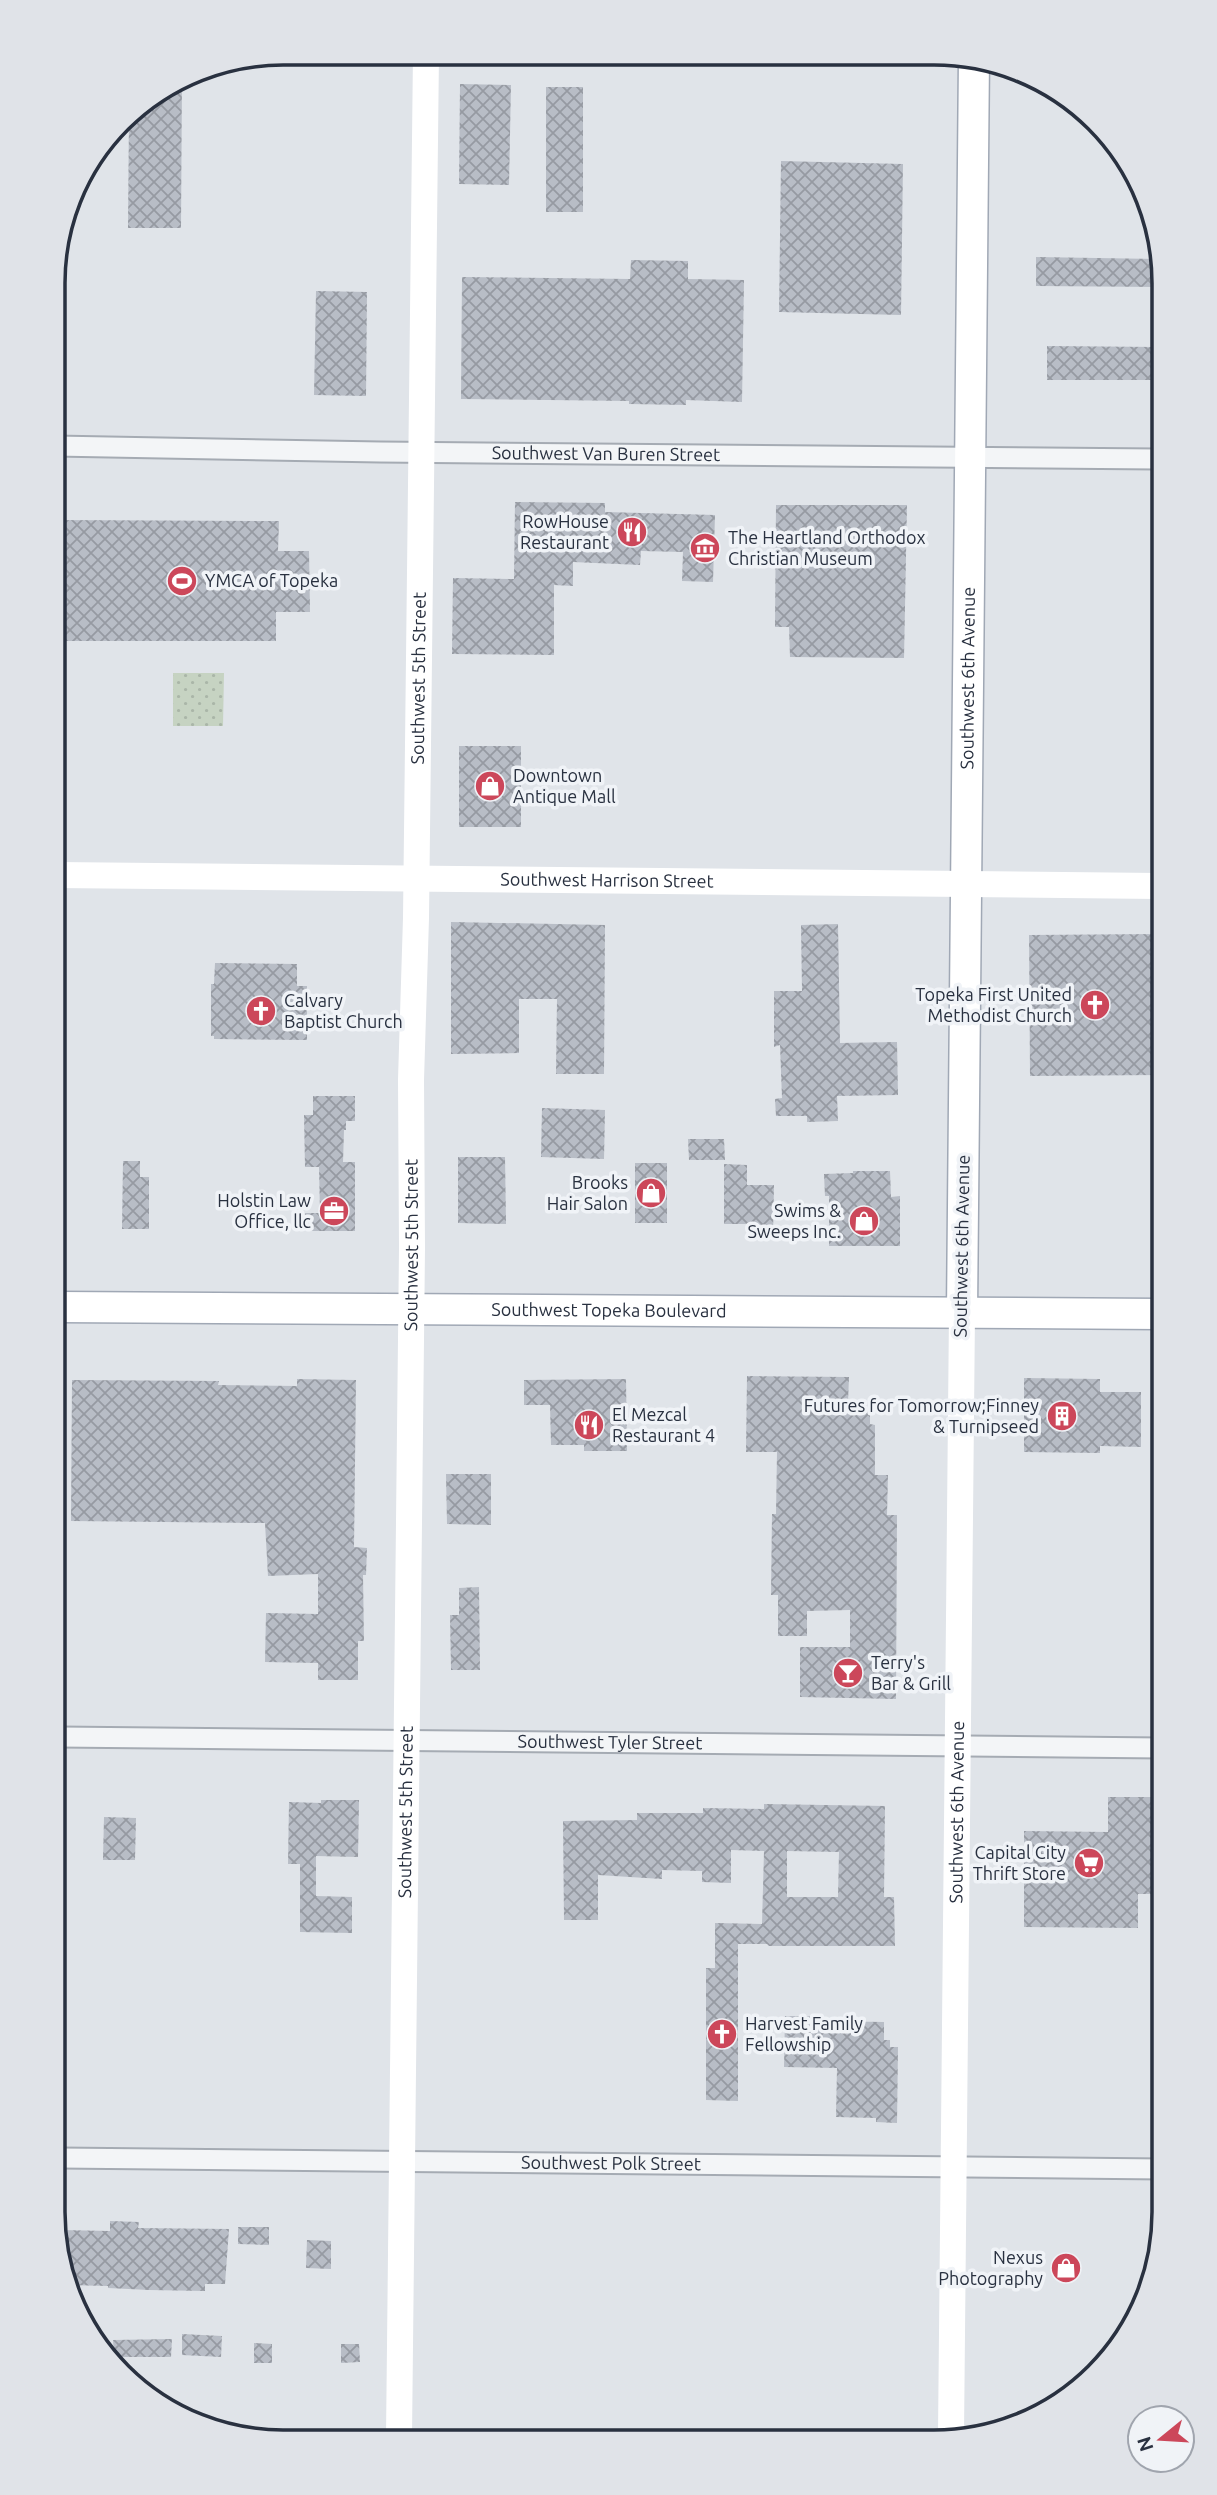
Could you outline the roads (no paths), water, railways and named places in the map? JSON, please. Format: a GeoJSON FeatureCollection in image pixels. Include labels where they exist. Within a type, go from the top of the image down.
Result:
{"type":"FeatureCollection","features":[{"type":"Feature","properties":{"kind":"main road","name":"Southwest 6th Avenue"},"geometry":{"type":"LineString","coordinates":[[962,1312],[974,69]]}},
{"type":"Feature","properties":{"kind":"main road","name":"Southwest Topeka Boulevard"},"geometry":{"type":"LineString","coordinates":[[65,1307],[1152,1314]]}},
{"type":"Feature","properties":{"kind":"street","name":"Southwest 5th Street"},"geometry":{"type":"LineString","coordinates":[[399,2430],[411,1080],[426,65]]}},
{"type":"Feature","properties":{"kind":"street","name":"Southwest Van Buren Street"},"geometry":{"type":"LineString","coordinates":[[65,446],[1152,459]]}},
{"type":"Feature","properties":{"kind":"street","name":"Southwest Harrison Street"},"geometry":{"type":"LineString","coordinates":[[65,875],[1152,886]]}},
{"type":"Feature","properties":{"kind":"street","name":"Southwest 6th Avenue"},"geometry":{"type":"LineString","coordinates":[[951,2429],[962,1312]]}},
{"type":"Feature","properties":{"kind":"street","name":"Southwest Tyler Street"},"geometry":{"type":"LineString","coordinates":[[65,1737],[1152,1748]]}},
{"type":"Feature","properties":{"kind":"street","name":"Southwest Polk Street"},"geometry":{"type":"LineString","coordinates":[[65,2158],[1152,2169]]}},
{"type":"Feature","properties":{"kind":"place","name":"RowHouse Restaurant"},"geometry":{"type":"Point","coordinates":[632,532]}},
{"type":"Feature","properties":{"kind":"place","name":"The Heartland Orthodox Christian Museum"},"geometry":{"type":"Point","coordinates":[705,548]}},
{"type":"Feature","properties":{"kind":"place","name":"YMCA of Topeka"},"geometry":{"type":"Point","coordinates":[182,581]}},
{"type":"Feature","properties":{"kind":"place","name":"Downtown Antique Mall"},"geometry":{"type":"Point","coordinates":[490,786]}},
{"type":"Feature","properties":{"kind":"place","name":"Topeka First United Methodist Church"},"geometry":{"type":"Point","coordinates":[1095,1005]}},
{"type":"Feature","properties":{"kind":"place","name":"Calvary Baptist Church"},"geometry":{"type":"Point","coordinates":[261,1011]}},
{"type":"Feature","properties":{"kind":"place","name":"Brooks Hair Salon"},"geometry":{"type":"Point","coordinates":[651,1193]}},
{"type":"Feature","properties":{"kind":"place","name":"Holstin Law Office, llc"},"geometry":{"type":"Point","coordinates":[334,1211]}},
{"type":"Feature","properties":{"kind":"place","name":"Swims & Sweeps Inc."},"geometry":{"type":"Point","coordinates":[864,1221]}},
{"type":"Feature","properties":{"kind":"place","name":"Futures for Tomorrow;Finney & Turnipseed"},"geometry":{"type":"Point","coordinates":[1062,1416]}},
{"type":"Feature","properties":{"kind":"place","name":"El Mezcal Restaurant 4"},"geometry":{"type":"Point","coordinates":[589,1425]}},
{"type":"Feature","properties":{"kind":"place","name":"Terry's Bar & Grill"},"geometry":{"type":"Point","coordinates":[848,1673]}},
{"type":"Feature","properties":{"kind":"place","name":"Capital City Thrift Store"},"geometry":{"type":"Point","coordinates":[1089,1863]}},
{"type":"Feature","properties":{"kind":"place","name":"Harvest Family Fellowship"},"geometry":{"type":"Point","coordinates":[722,2034]}},
{"type":"Feature","properties":{"kind":"place","name":"Nexus Photography"},"geometry":{"type":"Point","coordinates":[1066,2268]}}]}
